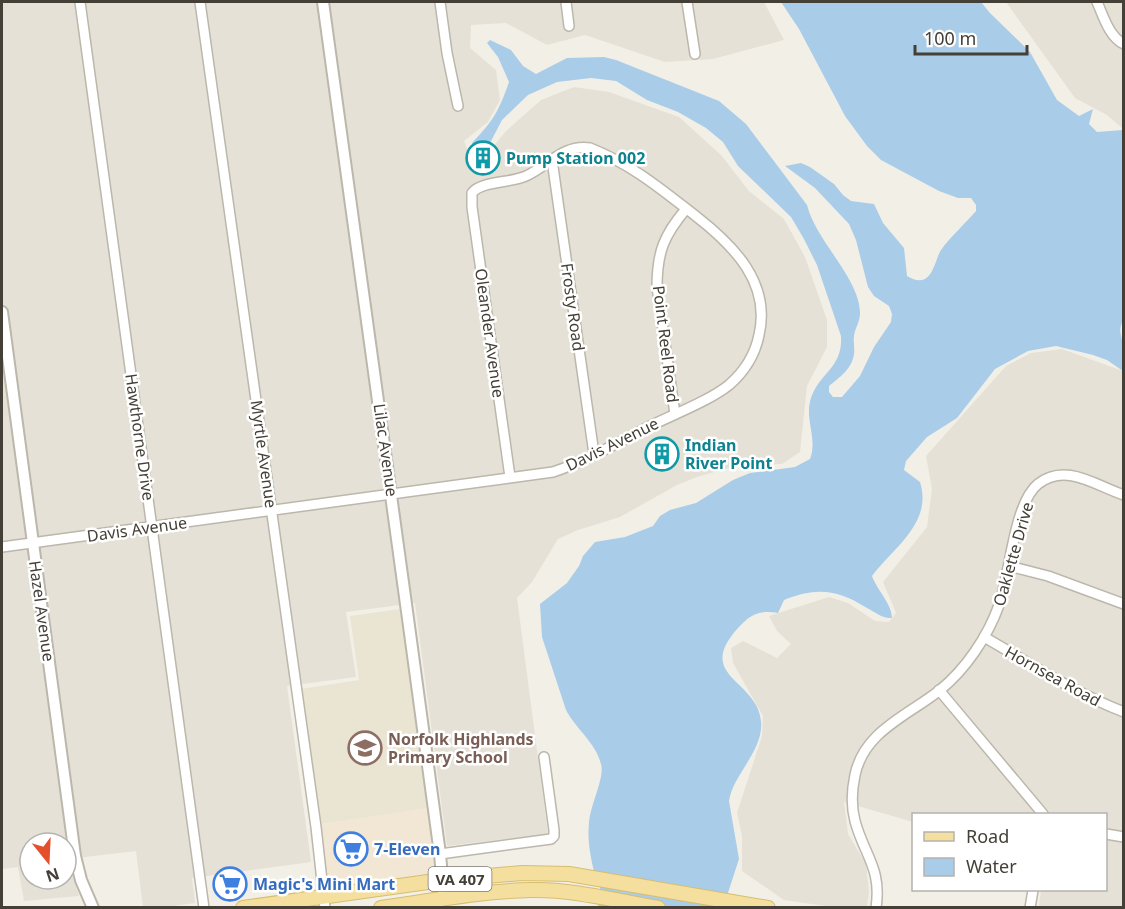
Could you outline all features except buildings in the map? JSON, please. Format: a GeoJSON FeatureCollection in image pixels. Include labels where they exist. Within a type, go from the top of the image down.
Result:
{"type":"FeatureCollection","features":[{"type":"Feature","properties":{"kind":"main road","name":"VA 407"},"geometry":{"type":"LineString","coordinates":[[243,908],[324,902],[442,880],[522,873],[552,873],[765,907]]}},
{"type":"Feature","properties":{"kind":"main road","name":"VA 407"},"geometry":{"type":"LineString","coordinates":[[381,908],[510,891],[549,891],[658,908]]}},
{"type":"Feature","properties":{"kind":"street","name":"Hawthorne Drive"},"geometry":{"type":"LineString","coordinates":[[80,2],[204,908]]}},
{"type":"Feature","properties":{"kind":"street","name":"Myrtle Avenue"},"geometry":{"type":"LineString","coordinates":[[201,2],[324,902]]}},
{"type":"Feature","properties":{"kind":"street","name":"Lilac Avenue"},"geometry":{"type":"LineString","coordinates":[[323,2],[392,493],[444,899]]}},
{"type":"Feature","properties":{"kind":"street"},"geometry":{"type":"LineString","coordinates":[[440,2],[447,53],[458,106]]}},
{"type":"Feature","properties":{"kind":"street"},"geometry":{"type":"LineString","coordinates":[[566,2],[569,26]]}},
{"type":"Feature","properties":{"kind":"street"},"geometry":{"type":"LineString","coordinates":[[687,2],[695,54]]}},
{"type":"Feature","properties":{"kind":"street"},"geometry":{"type":"LineString","coordinates":[[1097,2],[1113,35],[1123,44]]}},
{"type":"Feature","properties":{"kind":"street","name":"Davis Avenue"},"geometry":{"type":"LineString","coordinates":[[2,548],[553,472],[719,392],[735,379],[752,356],[761,326],[759,296],[746,267],[721,236],[635,170],[590,148],[573,148],[525,176],[474,190]]}},
{"type":"Feature","properties":{"kind":"street","name":"Frosty Road"},"geometry":{"type":"LineString","coordinates":[[552,160],[594,454]]}},
{"type":"Feature","properties":{"kind":"street","name":"Oleander Avenue"},"geometry":{"type":"LineString","coordinates":[[474,190],[471,200],[510,477]]}},
{"type":"Feature","properties":{"kind":"street","name":"Point Reel Road"},"geometry":{"type":"LineString","coordinates":[[675,414],[657,287],[657,271],[661,249],[667,235],[686,209]]}},
{"type":"Feature","properties":{"kind":"street","name":"Hazel Avenue"},"geometry":{"type":"LineString","coordinates":[[2,312],[75,856],[81,880],[93,908]]}},
{"type":"Feature","properties":{"kind":"street","name":"Oaklette Drive"},"geometry":{"type":"LineString","coordinates":[[876,908],[877,875],[855,821],[853,803],[855,775],[862,756],[879,734],[952,678],[984,637],[998,606],[1025,502],[1034,488],[1057,476],[1080,477],[1124,495]]}},
{"type":"Feature","properties":{"kind":"street"},"geometry":{"type":"LineString","coordinates":[[1010,566],[1048,576],[1124,604]]}},
{"type":"Feature","properties":{"kind":"street","name":"Hornsea Road"},"geometry":{"type":"LineString","coordinates":[[984,637],[1064,684],[1100,703],[1124,712]]}},
{"type":"Feature","properties":{"kind":"street"},"geometry":{"type":"LineString","coordinates":[[939,690],[1042,813]]}},
{"type":"Feature","properties":{"kind":"street"},"geometry":{"type":"LineString","coordinates":[[440,854],[551,839],[554,836],[554,830],[544,757]]}},
{"type":"Feature","properties":{"kind":"street"},"geometry":{"type":"LineString","coordinates":[[1107,834],[1124,837]]}},
{"type":"Feature","properties":{"kind":"street"},"geometry":{"type":"LineString","coordinates":[[1030,908],[1033,891]]}},
{"type":"Feature","properties":{"kind":"shaded area"},"geometry":{"type":"Polygon","coordinates":[[[2,2],[764,2],[784,40],[713,59],[665,62],[585,35],[547,45],[506,23],[471,25],[470,48],[496,70],[500,100],[488,122],[464,141],[472,162],[484,158],[506,131],[541,100],[574,87],[609,92],[679,117],[721,155],[749,191],[784,219],[805,257],[827,320],[827,347],[807,386],[800,452],[782,464],[739,465],[697,477],[677,485],[620,517],[558,539],[532,582],[517,598],[548,834],[447,846],[415,603],[346,612],[356,677],[287,686],[311,862],[192,878],[195,903],[160,908],[143,907],[136,851],[78,858],[78,831],[18,831],[18,867],[2,869],[2,2]]]}},
{"type":"Feature","properties":{"kind":"shaded area"},"geometry":{"type":"Polygon","coordinates":[[[1006,2],[1123,2],[1123,128],[1107,115],[1075,98],[1006,2]]]}},
{"type":"Feature","properties":{"kind":"shaded area"},"geometry":{"type":"Polygon","coordinates":[[[1062,349],[1123,371],[1123,907],[1039,907],[1041,891],[1107,891],[1107,813],[912,813],[912,822],[844,802],[848,834],[866,864],[869,892],[867,907],[832,907],[784,900],[742,871],[742,836],[737,813],[762,736],[763,716],[733,663],[731,648],[743,641],[777,658],[791,644],[777,631],[769,616],[829,597],[848,603],[875,621],[889,622],[896,613],[883,582],[927,527],[932,489],[926,456],[1006,366],[1031,353],[1062,349]]]}},
{"type":"Feature","properties":{"kind":"shaded area","name":"Norfolk Highlands Primary School"},"geometry":{"type":"Polygon","coordinates":[[[400,609],[429,808],[320,824],[301,689],[359,680],[350,616],[400,609]]]}},
{"type":"Feature","properties":{"kind":"shaded area"},"geometry":{"type":"Polygon","coordinates":[[[429,808],[435,865],[427,874],[337,887],[328,881],[320,824],[429,808]]]}},
{"type":"Feature","properties":{"kind":"shaded area"},"geometry":{"type":"Polygon","coordinates":[[[22,891],[78,891],[79,896],[24,901],[22,891]]]}},
{"type":"Feature","properties":{"kind":"water"},"geometry":{"type":"Polygon","coordinates":[[[781,2],[981,2],[1030,52],[1057,100],[1079,116],[1093,109],[1089,124],[1097,132],[1123,130],[1124,318],[1120,330],[1123,371],[1107,360],[1056,346],[1028,351],[995,369],[957,418],[927,437],[906,461],[904,470],[920,482],[923,497],[921,510],[909,534],[872,576],[890,608],[892,618],[882,616],[846,597],[816,592],[784,600],[778,613],[765,612],[751,616],[738,628],[726,644],[722,657],[725,668],[757,707],[761,732],[753,752],[736,781],[729,801],[739,859],[725,902],[726,907],[595,907],[599,905],[600,884],[596,878],[591,858],[589,830],[590,816],[601,777],[601,764],[595,749],[566,710],[542,637],[540,604],[567,583],[583,556],[595,542],[625,537],[653,526],[660,516],[670,510],[696,503],[733,480],[750,473],[795,467],[810,459],[813,444],[809,413],[811,398],[835,363],[841,347],[841,336],[817,265],[791,217],[738,166],[723,142],[706,128],[678,112],[647,100],[616,81],[591,78],[557,82],[528,95],[502,120],[490,143],[476,155],[472,150],[472,143],[495,115],[509,82],[498,57],[487,43],[490,40],[511,50],[523,66],[536,74],[567,58],[604,57],[616,60],[719,101],[746,124],[807,205],[812,219],[846,273],[858,300],[860,316],[854,336],[853,359],[845,372],[829,386],[829,392],[833,397],[842,397],[860,376],[874,347],[891,322],[892,314],[889,306],[874,296],[868,287],[856,240],[849,224],[815,188],[785,166],[801,163],[834,184],[851,201],[874,204],[883,223],[904,248],[907,276],[916,280],[928,277],[941,250],[976,211],[976,205],[971,198],[958,198],[939,191],[881,160],[867,146],[845,116],[799,29],[781,2]]]}},
{"type":"Feature","properties":{"kind":"place","name":"Pump Station 002"},"geometry":{"type":"Point","coordinates":[483,158]}},
{"type":"Feature","properties":{"kind":"place","name":"Indian River Point"},"geometry":{"type":"Point","coordinates":[662,454]}},
{"type":"Feature","properties":{"kind":"place","name":"Norfolk Highlands Primary School"},"geometry":{"type":"Point","coordinates":[365,748]}},
{"type":"Feature","properties":{"kind":"place","name":"7-Eleven"},"geometry":{"type":"Point","coordinates":[351,849]}},
{"type":"Feature","properties":{"kind":"place","name":"Magic's Mini Mart"},"geometry":{"type":"Point","coordinates":[230,884]}}]}
